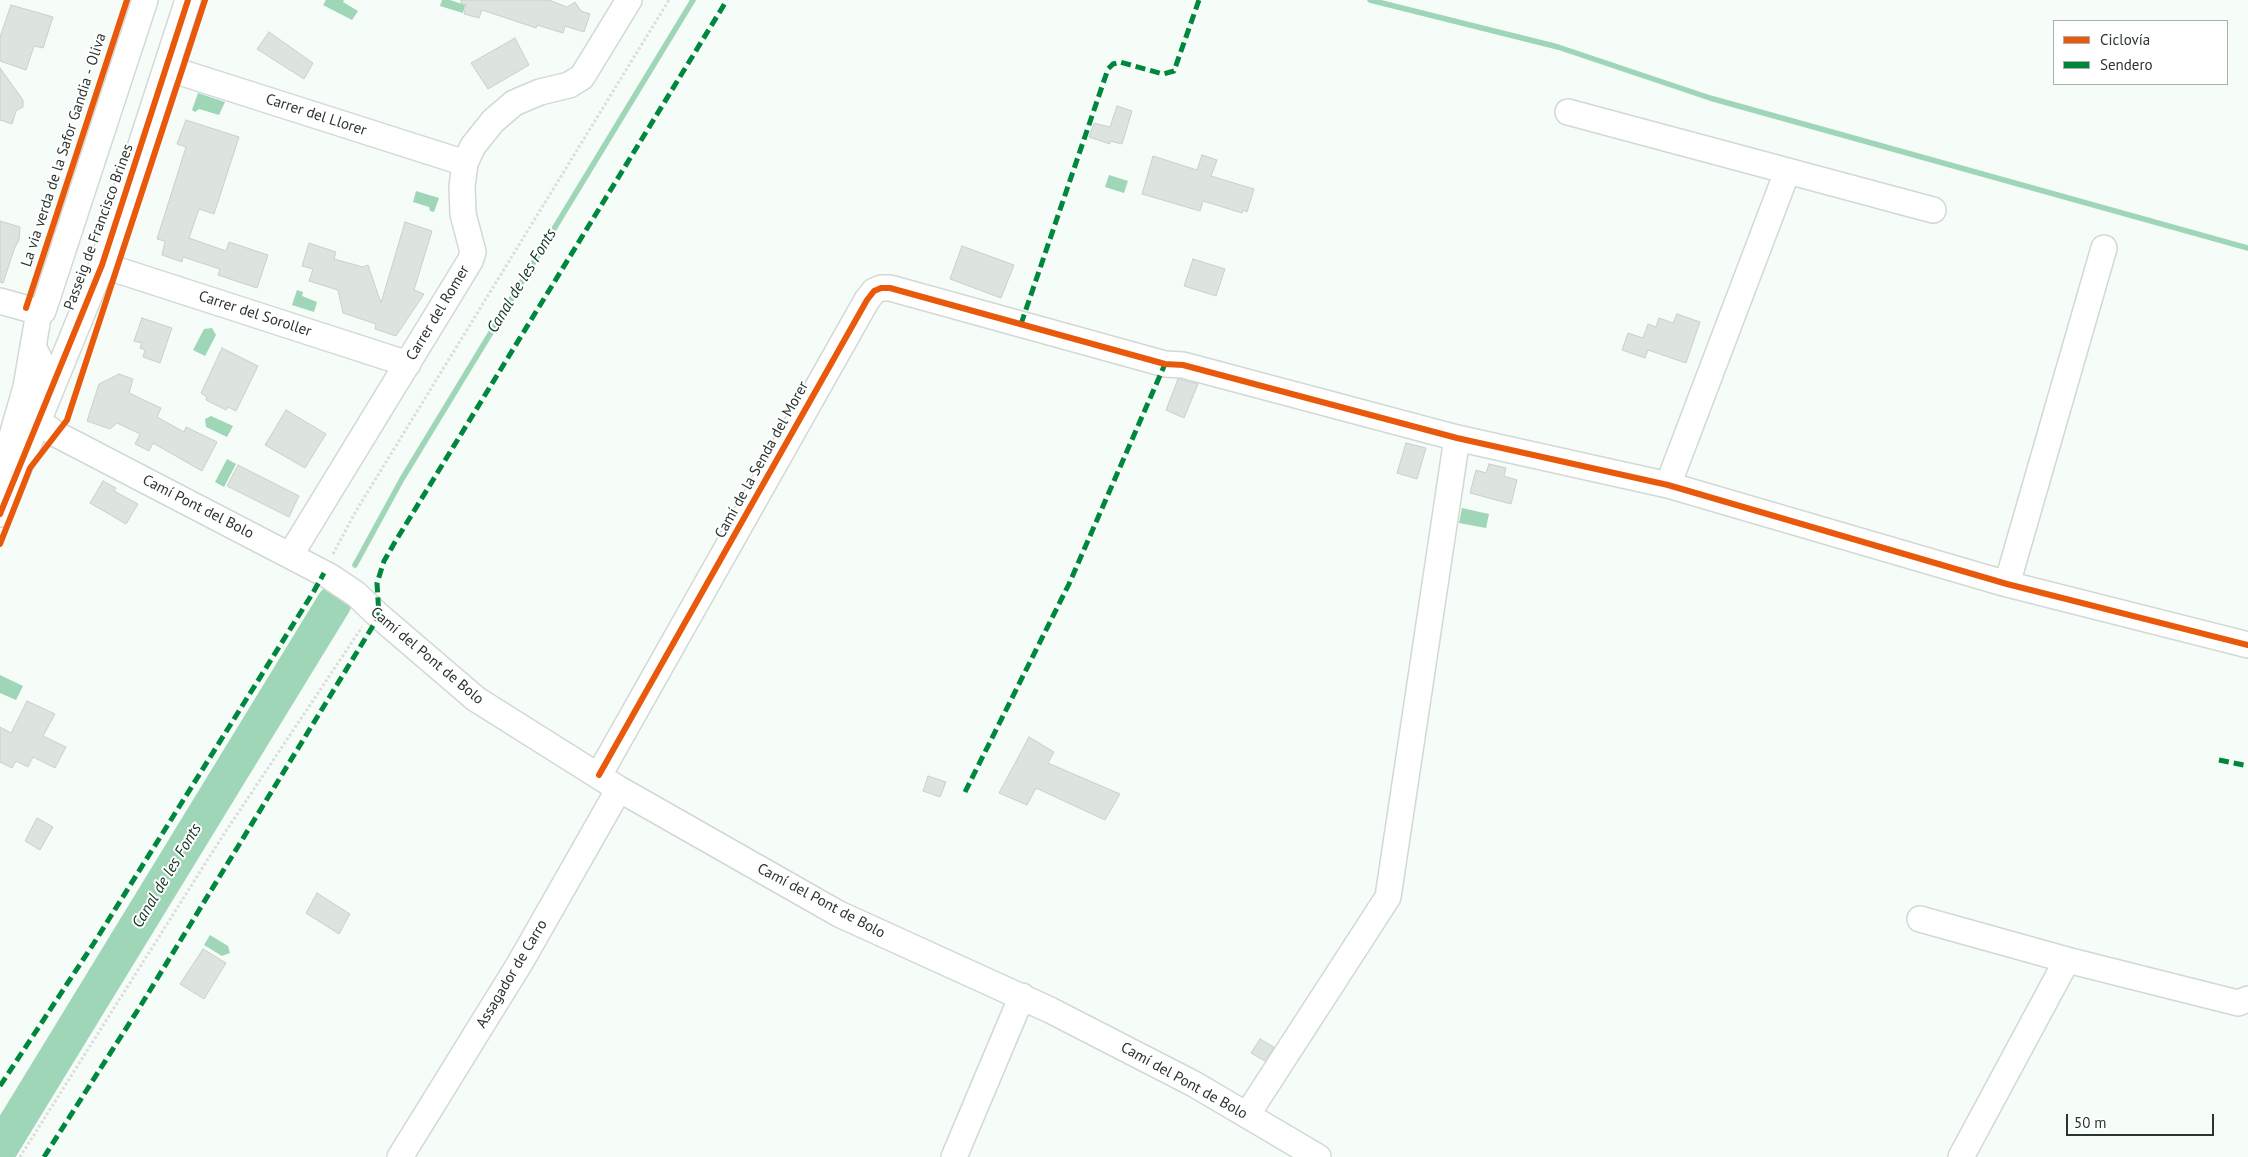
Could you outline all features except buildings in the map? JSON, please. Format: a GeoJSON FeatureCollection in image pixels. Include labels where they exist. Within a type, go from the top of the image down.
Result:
{"type":"FeatureCollection","features":[{"type":"Feature","properties":{"kind":"street","name":"Passeig de Francisco Brines"},"geometry":{"type":"LineString","coordinates":[[0,478],[26,387],[38,325],[145,0]]}},
{"type":"Feature","properties":{"kind":"street","name":"Passeig de Francisco Brines"},"geometry":{"type":"LineString","coordinates":[[0,514],[102,265],[188,0]]}},
{"type":"Feature","properties":{"kind":"street","name":"Carrer del Romer"},"geometry":{"type":"LineString","coordinates":[[291,554],[470,261],[473,252],[463,214],[462,187],[465,163],[481,134],[503,112],[527,96],[569,85],[582,77],[629,0]]}},
{"type":"Feature","properties":{"kind":"street","name":"Carrer del Llorer"},"geometry":{"type":"LineString","coordinates":[[166,68],[465,163]]}},
{"type":"Feature","properties":{"kind":"street"},"geometry":{"type":"LineString","coordinates":[[1568,112],[1933,210]]}},
{"type":"Feature","properties":{"kind":"street"},"geometry":{"type":"LineString","coordinates":[[1668,485],[1787,172]]}},
{"type":"Feature","properties":{"kind":"street"},"geometry":{"type":"LineString","coordinates":[[2007,584],[2104,248]]}},
{"type":"Feature","properties":{"kind":"street","name":"Carrer del Soroller"},"geometry":{"type":"LineString","coordinates":[[102,265],[408,364]]}},
{"type":"Feature","properties":{"kind":"street","name":"Camí de la Senda del Morer"},"geometry":{"type":"LineString","coordinates":[[599,775],[874,291],[881,288],[890,288],[1164,364],[1183,365],[1457,438],[1668,485],[2007,584],[2248,645]]}},
{"type":"Feature","properties":{"kind":"street"},"geometry":{"type":"LineString","coordinates":[[0,301],[69,344]]}},
{"type":"Feature","properties":{"kind":"street"},"geometry":{"type":"LineString","coordinates":[[38,325],[80,319]]}},
{"type":"Feature","properties":{"kind":"street"},"geometry":{"type":"LineString","coordinates":[[38,325],[42,365],[39,380],[28,406],[39,422]]}},
{"type":"Feature","properties":{"kind":"street","name":"Camí Pont del Bolo"},"geometry":{"type":"LineString","coordinates":[[39,422],[56,434],[291,554],[327,574],[356,594]]}},
{"type":"Feature","properties":{"kind":"street"},"geometry":{"type":"LineString","coordinates":[[1247,1115],[1388,897],[1457,438]]}},
{"type":"Feature","properties":{"kind":"street","name":"Camí del Pont de Bolo"},"geometry":{"type":"LineString","coordinates":[[356,594],[476,700],[619,789],[840,914],[1022,996],[1194,1084],[1318,1157]]}},
{"type":"Feature","properties":{"kind":"street","name":"Assagador de Carro"},"geometry":{"type":"LineString","coordinates":[[400,1157],[520,962],[619,789]]}},
{"type":"Feature","properties":{"kind":"street"},"geometry":{"type":"LineString","coordinates":[[1920,919],[2067,960],[2238,1003],[2248,1000]]}},
{"type":"Feature","properties":{"kind":"street"},"geometry":{"type":"LineString","coordinates":[[1961,1157],[2067,960]]}},
{"type":"Feature","properties":{"kind":"street"},"geometry":{"type":"LineString","coordinates":[[954,1157],[1022,996]]}},
{"type":"Feature","properties":{"kind":"path"},"geometry":{"type":"LineString","coordinates":[[327,574],[356,511],[669,0]]}},
{"type":"Feature","properties":{"kind":"path"},"geometry":{"type":"LineString","coordinates":[[20,1157],[222,837],[359,629],[379,616]]}},
{"type":"Feature","properties":{"kind":"shaded area"},"geometry":{"type":"Polygon","coordinates":[[[326,0],[344,0],[343,2],[358,11],[352,20],[323,5],[326,0]]]}},
{"type":"Feature","properties":{"kind":"shaded area"},"geometry":{"type":"Polygon","coordinates":[[[442,0],[450,0],[465,5],[463,13],[440,6],[442,0]]]}},
{"type":"Feature","properties":{"kind":"shaded area"},"geometry":{"type":"Polygon","coordinates":[[[198,93],[225,102],[219,115],[199,109],[195,112],[192,110],[198,93]]]}},
{"type":"Feature","properties":{"kind":"shaded area"},"geometry":{"type":"Polygon","coordinates":[[[1109,175],[1128,181],[1124,193],[1105,187],[1109,175]]]}},
{"type":"Feature","properties":{"kind":"shaded area"},"geometry":{"type":"Polygon","coordinates":[[[416,191],[439,198],[434,212],[430,211],[429,207],[413,202],[416,191]]]}},
{"type":"Feature","properties":{"kind":"shaded area"},"geometry":{"type":"Polygon","coordinates":[[[297,290],[303,292],[302,296],[317,302],[314,312],[292,305],[297,290]]]}},
{"type":"Feature","properties":{"kind":"shaded area"},"geometry":{"type":"Polygon","coordinates":[[[212,328],[216,335],[205,356],[193,350],[204,329],[212,328]]]}},
{"type":"Feature","properties":{"kind":"shaded area"},"geometry":{"type":"Polygon","coordinates":[[[211,416],[233,426],[227,437],[206,427],[205,419],[211,416]]]}},
{"type":"Feature","properties":{"kind":"shaded area"},"geometry":{"type":"Polygon","coordinates":[[[227,459],[236,464],[224,487],[215,482],[227,459]]]}},
{"type":"Feature","properties":{"kind":"shaded area"},"geometry":{"type":"Polygon","coordinates":[[[1462,508],[1489,514],[1486,528],[1459,523],[1462,508]]]}},
{"type":"Feature","properties":{"kind":"shaded area"},"geometry":{"type":"Polygon","coordinates":[[[0,675],[23,686],[16,700],[0,693],[0,675]]]}},
{"type":"Feature","properties":{"kind":"shaded area"},"geometry":{"type":"Polygon","coordinates":[[[210,935],[228,946],[230,953],[222,956],[204,945],[210,935]]]}},
{"type":"Feature","properties":{"kind":"waterway","name":"Canal de les Fonts"},"geometry":{"type":"LineString","coordinates":[[355,565],[402,479],[693,0]]}},
{"type":"Feature","properties":{"kind":"waterway"},"geometry":{"type":"LineString","coordinates":[[1370,0],[1558,47],[1710,98],[2248,248]]}},
{"type":"Feature","properties":{"kind":"waterway","name":"Canal de les Fonts"},"geometry":{"type":"LineString","coordinates":[[0,1149],[334,603]]}},
{"type":"Feature","properties":{"kind":"marked path"},"geometry":{"type":"LineString","coordinates":[[44,1157],[141,1005],[379,616],[377,583],[384,561],[727,0]]}},
{"type":"Feature","properties":{"kind":"marked path"},"geometry":{"type":"LineString","coordinates":[[1021,324],[1108,69],[1113,64],[1120,62],[1163,74],[1174,71],[1199,0]]}},
{"type":"Feature","properties":{"kind":"marked path"},"geometry":{"type":"LineString","coordinates":[[965,792],[1069,584],[1165,364]]}},
{"type":"Feature","properties":{"kind":"marked path"},"geometry":{"type":"LineString","coordinates":[[0,1086],[94,943],[324,573]]}},
{"type":"Feature","properties":{"kind":"marked path"},"geometry":{"type":"LineString","coordinates":[[2219,760],[2248,766]]}},
{"type":"Feature","properties":{"kind":"cycle path","name":"La via verda de la Safor Gandia - Oliva"},"geometry":{"type":"LineString","coordinates":[[26,308],[127,0]]}},
{"type":"Feature","properties":{"kind":"cycle path"},"geometry":{"type":"LineString","coordinates":[[0,514],[102,265],[188,0]]}},
{"type":"Feature","properties":{"kind":"cycle path"},"geometry":{"type":"LineString","coordinates":[[0,544],[30,468],[67,420],[205,0]]}},
{"type":"Feature","properties":{"kind":"cycle path"},"geometry":{"type":"LineString","coordinates":[[599,775],[867,300],[874,291],[881,288],[890,288],[1165,364],[1183,365],[1457,438],[1668,485],[2007,584],[2248,645]]}}]}
